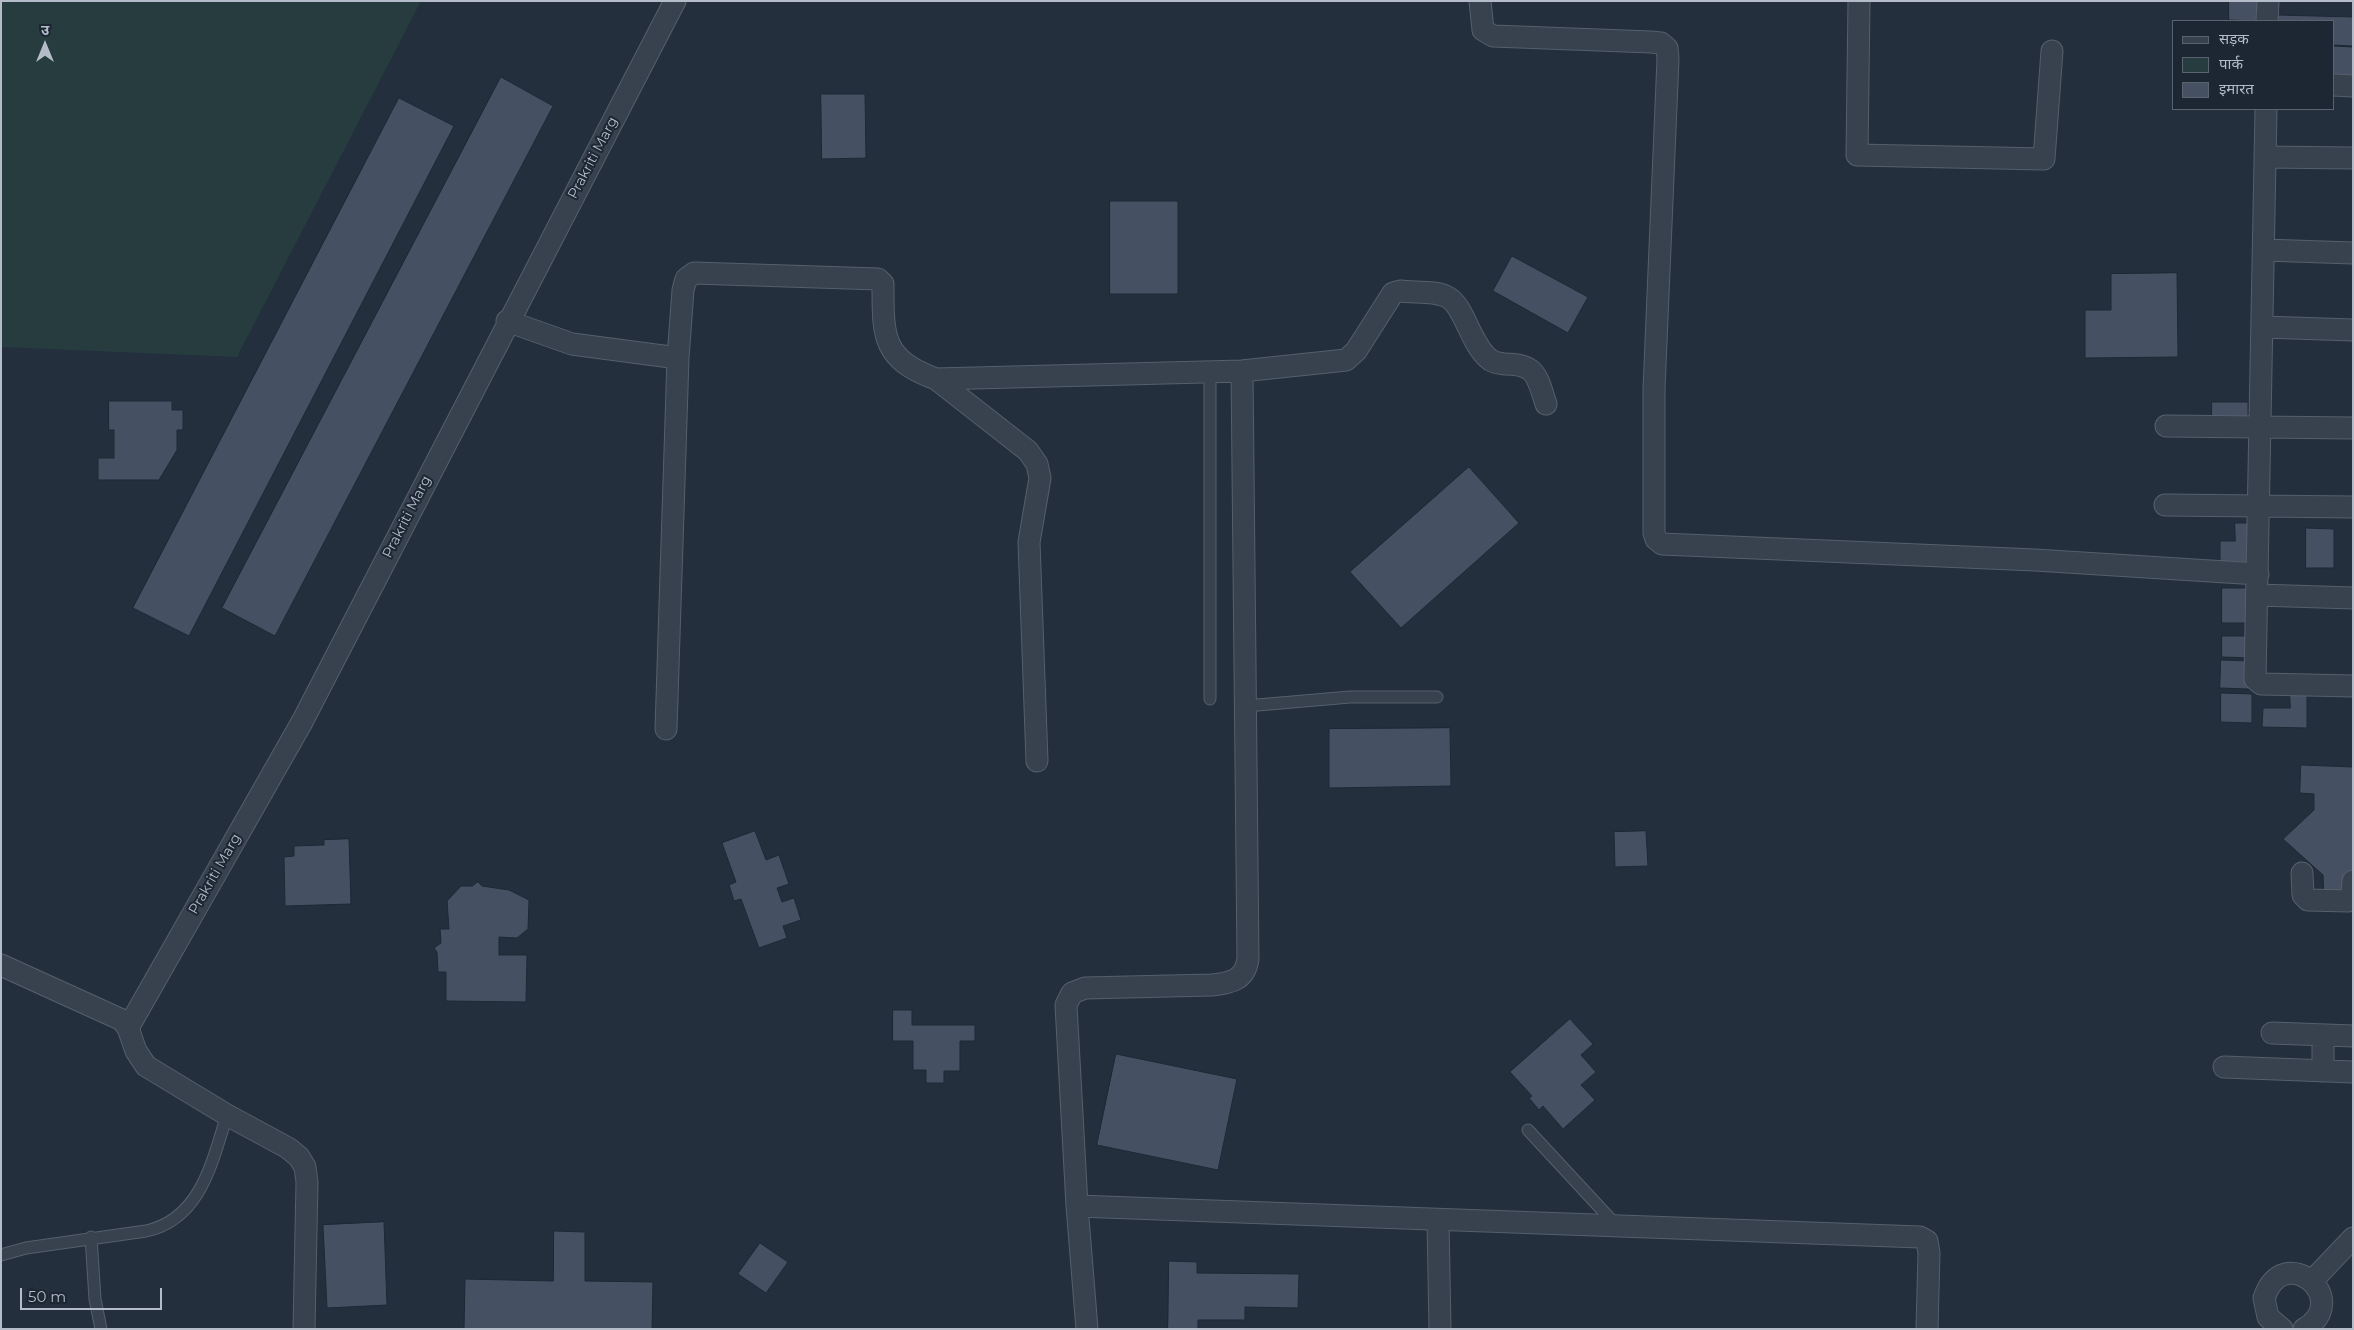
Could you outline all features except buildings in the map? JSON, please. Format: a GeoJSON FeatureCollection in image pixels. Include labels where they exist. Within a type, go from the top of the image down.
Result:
{"type":"FeatureCollection","features":[{"type":"Feature","properties":{"kind":"street","name":"Prakriti Marg"},"geometry":{"type":"LineString","coordinates":[[128,1028],[302,722],[674,1]]}},
{"type":"Feature","properties":{"kind":"street"},"geometry":{"type":"LineString","coordinates":[[1480,1],[1483,30],[1493,36],[1651,42],[1661,43],[1667,48],[1654,389],[1654,533],[1659,542],[1662,544],[1977,557],[2258,574]]}},
{"type":"Feature","properties":{"kind":"street"},"geometry":{"type":"LineString","coordinates":[[1859,1],[1857,155],[2044,159],[2052,51]]}},
{"type":"Feature","properties":{"kind":"street"},"geometry":{"type":"LineString","coordinates":[[2268,1],[2268,20]]}},
{"type":"Feature","properties":{"kind":"street"},"geometry":{"type":"LineString","coordinates":[[2334,85],[2353,86]]}},
{"type":"Feature","properties":{"kind":"street"},"geometry":{"type":"LineString","coordinates":[[2266,110],[2255,674],[2258,682],[2353,686]]}},
{"type":"Feature","properties":{"kind":"street"},"geometry":{"type":"LineString","coordinates":[[2265,157],[2353,158]]}},
{"type":"Feature","properties":{"kind":"street"},"geometry":{"type":"LineString","coordinates":[[2264,250],[2353,253]]}},
{"type":"Feature","properties":{"kind":"street"},"geometry":{"type":"LineString","coordinates":[[666,728],[678,358],[683,290],[686,279],[694,273],[878,279],[883,284],[885,336],[890,348],[901,361],[912,369],[936,380],[1028,451],[1034,458],[1039,470],[1039,490],[1029,542],[1037,761]]}},
{"type":"Feature","properties":{"kind":"street"},"geometry":{"type":"LineString","coordinates":[[936,380],[1242,371],[1346,360],[1356,351],[1393,293],[1400,291],[1435,294],[1449,298],[1455,304],[1478,347],[1489,360],[1498,363],[1526,366],[1535,374],[1546,404]]}},
{"type":"Feature","properties":{"kind":"street"},"geometry":{"type":"LineString","coordinates":[[507,322],[572,344],[678,358]]}},
{"type":"Feature","properties":{"kind":"street"},"geometry":{"type":"LineString","coordinates":[[2263,327],[2353,330]]}},
{"type":"Feature","properties":{"kind":"street"},"geometry":{"type":"LineString","coordinates":[[1087,1329],[1077,1206],[1066,1005],[1069,998],[1077,990],[1085,988],[1212,985],[1231,982],[1240,978],[1247,966],[1242,371]]}},
{"type":"Feature","properties":{"kind":"street"},"geometry":{"type":"LineString","coordinates":[[2166,426],[2353,428]]}},
{"type":"Feature","properties":{"kind":"street"},"geometry":{"type":"LineString","coordinates":[[2165,505],[2353,507]]}},
{"type":"Feature","properties":{"kind":"street"},"geometry":{"type":"LineString","coordinates":[[2257,596],[2353,598]]}},
{"type":"Feature","properties":{"kind":"street"},"geometry":{"type":"LineString","coordinates":[[2302,873],[2303,895],[2308,900],[2348,902],[2352,896],[2353,880]]}},
{"type":"Feature","properties":{"kind":"street"},"geometry":{"type":"LineString","coordinates":[[1,965],[114,1016],[128,1028],[136,1051],[146,1066],[227,1115],[288,1148],[299,1157],[305,1167],[307,1182],[304,1329]]}},
{"type":"Feature","properties":{"kind":"street"},"geometry":{"type":"LineString","coordinates":[[2272,1033],[2353,1036]]}},
{"type":"Feature","properties":{"kind":"street"},"geometry":{"type":"LineString","coordinates":[[2323,1035],[2323,1071]]}},
{"type":"Feature","properties":{"kind":"street"},"geometry":{"type":"LineString","coordinates":[[2224,1067],[2353,1072]]}},
{"type":"Feature","properties":{"kind":"street"},"geometry":{"type":"LineString","coordinates":[[1077,1206],[1924,1238],[1928,1241],[1929,1253],[1927,1329]]}},
{"type":"Feature","properties":{"kind":"street"},"geometry":{"type":"LineString","coordinates":[[1438,1220],[1440,1329]]}},
{"type":"Feature","properties":{"kind":"street"},"geometry":{"type":"LineString","coordinates":[[2312,1281],[2353,1238]]}},
{"type":"Feature","properties":{"kind":"street"},"geometry":{"type":"LineString","coordinates":[[2282,1329],[2268,1317],[2264,1298],[2267,1289],[2281,1276],[2290,1273],[2299,1274],[2312,1281],[2320,1291],[2321,1309],[2318,1318],[2304,1329]]}},
{"type":"Feature","properties":{"kind":"lane"},"geometry":{"type":"LineString","coordinates":[[1210,372],[1210,699]]}},
{"type":"Feature","properties":{"kind":"lane"},"geometry":{"type":"LineString","coordinates":[[1246,706],[1350,697],[1437,696]]}},
{"type":"Feature","properties":{"kind":"lane"},"geometry":{"type":"LineString","coordinates":[[1,1255],[26,1248],[160,1227],[183,1214],[201,1187],[213,1160],[227,1115]]}},
{"type":"Feature","properties":{"kind":"lane"},"geometry":{"type":"LineString","coordinates":[[1528,1130],[1617,1226]]}},
{"type":"Feature","properties":{"kind":"lane"},"geometry":{"type":"LineString","coordinates":[[91,1237],[95,1299],[101,1329]]}},
{"type":"Feature","properties":{"kind":"green space"},"geometry":{"type":"Polygon","coordinates":[[[1,1],[421,1],[237,357],[1,347],[1,1]]]}}]}
